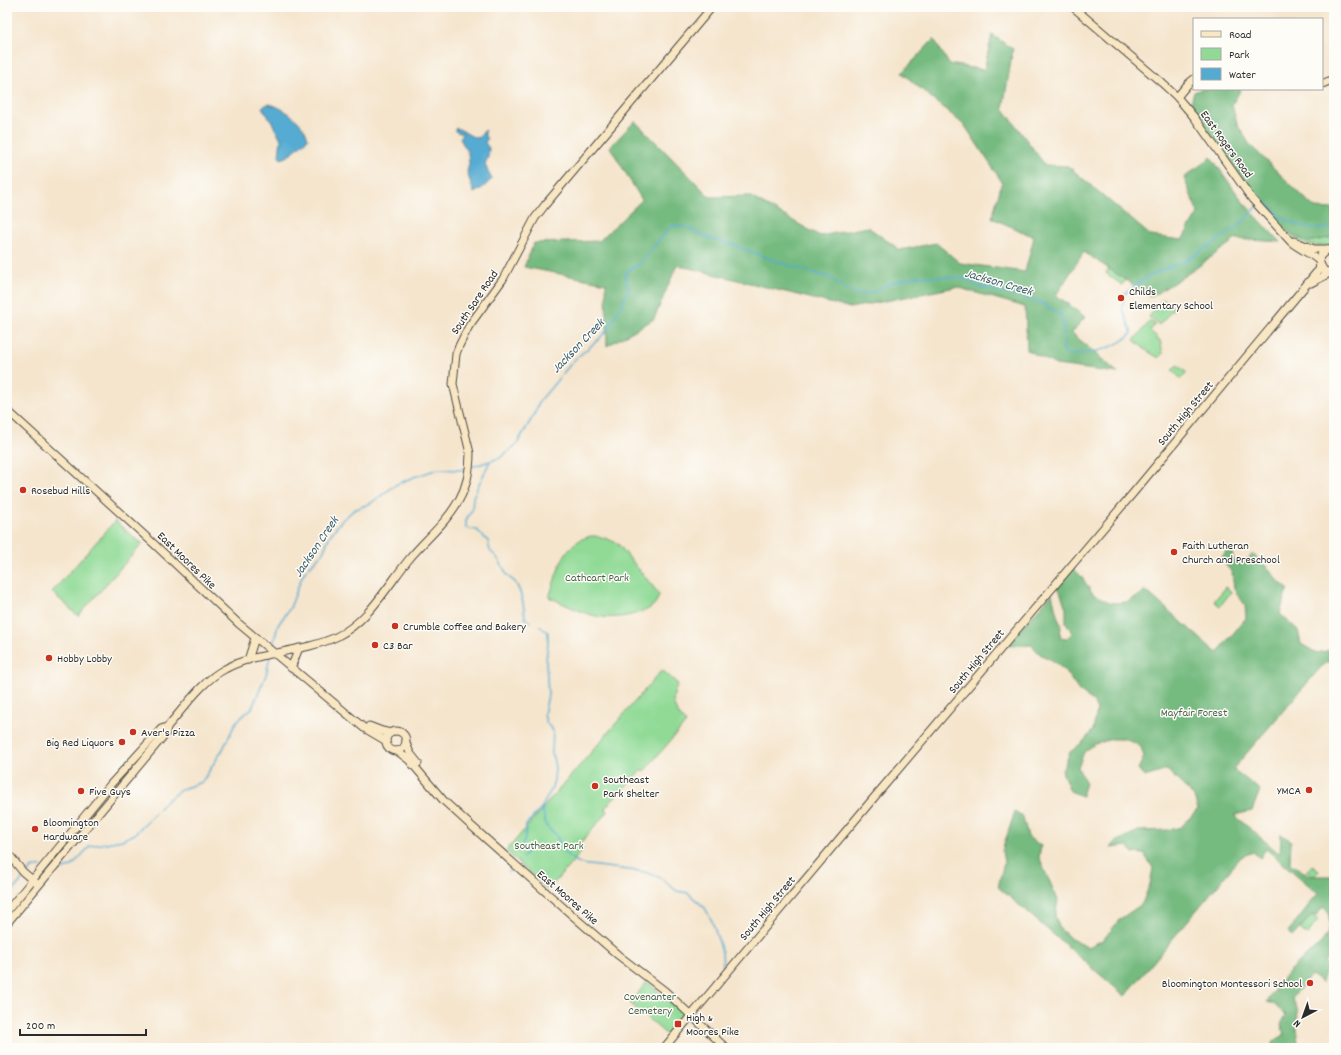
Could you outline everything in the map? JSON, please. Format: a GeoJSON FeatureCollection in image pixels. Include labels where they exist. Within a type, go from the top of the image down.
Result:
{"type":"FeatureCollection","features":[{"type":"Feature","properties":{"kind":"main road","name":"South Sare Road"},"geometry":{"type":"LineString","coordinates":[[167,727],[214,676],[225,669],[248,660],[299,648],[336,637],[352,627],[366,614],[410,558],[452,511],[462,494],[468,475],[470,453],[454,384],[456,354],[465,332],[503,279],[535,218],[712,7]]}},
{"type":"Feature","properties":{"kind":"main road","name":"East Rogers Road"},"geometry":{"type":"LineString","coordinates":[[1073,7],[1162,83],[1177,98],[1194,117],[1252,199],[1268,217],[1294,245],[1312,255],[1320,262],[1324,271],[1333,273]]}},
{"type":"Feature","properties":{"kind":"main road"},"geometry":{"type":"LineString","coordinates":[[1323,84],[1334,78]]}},
{"type":"Feature","properties":{"kind":"main road"},"geometry":{"type":"LineString","coordinates":[[1177,98],[1193,80]]}},
{"type":"Feature","properties":{"kind":"main road","name":"East Rogers Road"},"geometry":{"type":"LineString","coordinates":[[1286,235],[1297,242],[1314,249],[1331,249]]}},
{"type":"Feature","properties":{"kind":"main road","name":"South High Street"},"geometry":{"type":"LineString","coordinates":[[664,1048],[1134,492],[1319,270],[1322,253],[1331,249]]}},
{"type":"Feature","properties":{"kind":"main road","name":"South High Street"},"geometry":{"type":"LineString","coordinates":[[1304,287],[1316,279],[1333,273]]}},
{"type":"Feature","properties":{"kind":"main road","name":"East Moores Pike"},"geometry":{"type":"LineString","coordinates":[[7,410],[255,638],[364,728],[386,741]]}},
{"type":"Feature","properties":{"kind":"main road"},"geometry":{"type":"LineString","coordinates":[[248,660],[255,638]]}},
{"type":"Feature","properties":{"kind":"main road"},"geometry":{"type":"LineString","coordinates":[[291,668],[299,648]]}},
{"type":"Feature","properties":{"kind":"main road","name":"East Moores Pike"},"geometry":{"type":"LineString","coordinates":[[357,721],[382,731],[391,732]]}},
{"type":"Feature","properties":{"kind":"main road"},"geometry":{"type":"LineString","coordinates":[[7,911],[31,879],[39,872],[110,785],[161,729],[167,727],[166,733],[48,873],[31,879],[7,923]]}},
{"type":"Feature","properties":{"kind":"main road"},"geometry":{"type":"LineString","coordinates":[[396,731],[402,733],[406,738],[406,743],[403,749],[397,751],[389,748],[386,741],[391,732],[396,731]]}},
{"type":"Feature","properties":{"kind":"main road","name":"East Moores Pike"},"geometry":{"type":"LineString","coordinates":[[406,743],[410,753],[422,768],[434,789]]}},
{"type":"Feature","properties":{"kind":"main road","name":"East Moores Pike"},"geometry":{"type":"LineString","coordinates":[[397,751],[409,760],[444,801],[467,822],[559,904],[618,954],[665,990],[726,1048]]}},
{"type":"Feature","properties":{"kind":"main road"},"geometry":{"type":"LineString","coordinates":[[110,785],[117,790]]}},
{"type":"Feature","properties":{"kind":"main road"},"geometry":{"type":"LineString","coordinates":[[7,852],[31,879]]}},
{"type":"Feature","properties":{"kind":"green space"},"geometry":{"type":"Polygon","coordinates":[[[992,35],[1013,49],[1003,108],[1045,165],[1068,166],[1151,236],[1182,240],[1198,213],[1184,178],[1211,157],[1243,202],[1280,242],[1236,239],[1192,271],[1151,297],[1084,252],[1056,295],[1085,317],[1072,333],[1118,373],[1056,365],[1027,350],[1025,307],[956,287],[850,308],[677,265],[654,319],[607,346],[606,283],[524,267],[534,243],[599,241],[642,200],[610,147],[635,121],[710,197],[749,196],[820,236],[868,227],[900,250],[936,243],[960,263],[1025,272],[1034,237],[992,218],[1002,182],[965,126],[902,73],[934,39],[949,64],[984,70],[992,35]]]}},
{"type":"Feature","properties":{"kind":"green space"},"geometry":{"type":"Polygon","coordinates":[[[1199,90],[1240,90],[1232,105],[1237,124],[1250,145],[1315,208],[1334,209],[1334,237],[1308,242],[1278,224],[1190,107],[1194,92],[1199,90]]]}},
{"type":"Feature","properties":{"kind":"green space"},"geometry":{"type":"Polygon","coordinates":[[[1284,223],[1334,223],[1334,245],[1318,246],[1305,244],[1281,229],[1284,223]]]}},
{"type":"Feature","properties":{"kind":"green space"},"geometry":{"type":"Polygon","coordinates":[[[1111,265],[1128,276],[1122,285],[1106,273],[1111,265]]]}},
{"type":"Feature","properties":{"kind":"green space"},"geometry":{"type":"Polygon","coordinates":[[[1163,299],[1174,308],[1159,325],[1149,317],[1163,299]]]}},
{"type":"Feature","properties":{"kind":"green space"},"geometry":{"type":"Polygon","coordinates":[[[1149,321],[1155,324],[1150,331],[1157,337],[1157,340],[1160,340],[1163,353],[1159,358],[1147,351],[1134,340],[1149,321]]]}},
{"type":"Feature","properties":{"kind":"green space"},"geometry":{"type":"Polygon","coordinates":[[[1177,365],[1187,373],[1181,379],[1172,370],[1177,365]]]}},
{"type":"Feature","properties":{"kind":"green space"},"geometry":{"type":"Polygon","coordinates":[[[115,521],[142,544],[78,616],[52,592],[115,521]]]}},
{"type":"Feature","properties":{"kind":"green space","name":"Cathcart Park"},"geometry":{"type":"Polygon","coordinates":[[[591,536],[605,538],[618,544],[659,594],[653,606],[644,611],[627,616],[604,617],[583,612],[549,597],[562,559],[573,545],[591,536]]]}},
{"type":"Feature","properties":{"kind":"green space","name":"Mayfair Forest"},"geometry":{"type":"Polygon","coordinates":[[[1230,547],[1235,563],[1242,564],[1253,554],[1271,571],[1277,580],[1288,589],[1280,614],[1298,630],[1301,644],[1317,653],[1330,650],[1334,645],[1334,658],[1321,667],[1233,769],[1260,790],[1252,811],[1234,815],[1280,854],[1281,834],[1291,841],[1290,863],[1310,876],[1332,876],[1334,872],[1334,951],[1324,963],[1327,965],[1322,983],[1311,975],[1292,998],[1297,1008],[1298,1021],[1296,1029],[1299,1048],[1272,1048],[1274,1041],[1284,1035],[1281,1024],[1286,1015],[1274,1004],[1267,1002],[1279,983],[1289,971],[1324,939],[1330,925],[1329,917],[1327,911],[1323,907],[1316,916],[1312,915],[1293,936],[1288,932],[1318,893],[1266,849],[1260,858],[1253,852],[1241,857],[1125,996],[998,887],[1004,863],[1002,851],[1015,811],[1023,817],[1028,837],[1041,846],[1039,858],[1058,900],[1055,917],[1060,929],[1071,939],[1088,947],[1103,940],[1120,919],[1142,904],[1150,884],[1153,868],[1144,854],[1133,853],[1128,846],[1110,848],[1115,842],[1138,831],[1169,830],[1181,827],[1198,809],[1193,795],[1167,770],[1145,777],[1138,769],[1144,757],[1141,747],[1127,739],[1112,739],[1095,744],[1084,752],[1078,768],[1086,783],[1082,796],[1070,791],[1062,771],[1070,752],[1083,742],[1093,730],[1097,711],[1093,701],[1079,691],[1065,671],[1052,660],[1041,655],[1031,645],[1005,646],[1052,594],[1061,626],[1060,638],[1067,639],[1072,633],[1066,622],[1066,609],[1060,591],[1057,588],[1073,568],[1081,576],[1093,594],[1111,603],[1127,602],[1140,595],[1145,590],[1217,653],[1246,618],[1245,605],[1234,589],[1232,572],[1220,559],[1230,547]]]}},
{"type":"Feature","properties":{"kind":"green space"},"geometry":{"type":"Polygon","coordinates":[[[1226,587],[1231,592],[1220,606],[1214,601],[1226,587]]]}},
{"type":"Feature","properties":{"kind":"green space","name":"Southeast Park"},"geometry":{"type":"Polygon","coordinates":[[[662,670],[678,684],[673,700],[674,705],[678,714],[686,723],[644,771],[641,770],[605,808],[607,812],[579,845],[583,850],[548,890],[506,851],[662,670]]]}},
{"type":"Feature","properties":{"kind":"green space"},"geometry":{"type":"Polygon","coordinates":[[[1312,865],[1319,870],[1314,877],[1307,871],[1312,865]]]}},
{"type":"Feature","properties":{"kind":"green space"},"geometry":{"type":"Polygon","coordinates":[[[1311,914],[1318,920],[1307,935],[1300,929],[1311,914]]]}},
{"type":"Feature","properties":{"kind":"green space","name":"Covenanter Cemetery"},"geometry":{"type":"Polygon","coordinates":[[[647,982],[682,1012],[682,1017],[667,1035],[630,1003],[647,982]]]}},
{"type":"Feature","properties":{"kind":"water"},"geometry":{"type":"Polygon","coordinates":[[[268,104],[280,108],[293,117],[303,127],[308,139],[287,157],[281,159],[279,156],[281,139],[262,107],[268,104]]]}},
{"type":"Feature","properties":{"kind":"water"},"geometry":{"type":"Polygon","coordinates":[[[457,128],[478,138],[485,130],[485,136],[487,139],[485,143],[489,148],[488,157],[485,164],[492,179],[484,187],[474,193],[467,172],[469,163],[468,153],[460,139],[462,134],[455,131],[457,128]]]}},
{"type":"Feature","properties":{"kind":"waterway","name":"Jackson Creek"},"geometry":{"type":"LineString","coordinates":[[1260,204],[1265,203],[1274,209],[1281,217],[1300,226],[1317,229],[1334,227]]}},
{"type":"Feature","properties":{"kind":"waterway","name":"Jackson Creek"},"geometry":{"type":"LineString","coordinates":[[471,467],[500,458],[516,445],[534,415],[539,402],[574,360],[598,340],[609,328],[629,290],[626,272],[640,263],[671,226],[684,226],[709,238],[734,245],[778,262],[831,278],[844,288],[860,295],[873,292],[893,282],[918,276],[963,278],[977,286],[1040,302],[1062,316],[1064,341],[1063,350],[1068,355],[1102,350],[1111,347],[1126,338],[1132,333],[1122,308],[1124,295],[1135,285],[1148,277],[1185,261],[1211,245],[1237,227],[1257,207]]}},
{"type":"Feature","properties":{"kind":"waterway"},"geometry":{"type":"LineString","coordinates":[[490,461],[473,497],[472,510],[466,520],[466,528],[477,530],[488,541],[490,551],[498,559],[508,576],[517,585],[522,599],[525,618],[530,622]]}},
{"type":"Feature","properties":{"kind":"waterway","name":"Jackson Creek"},"geometry":{"type":"LineString","coordinates":[[272,649],[278,625],[290,608],[303,574],[324,551],[329,537],[341,521],[354,510],[371,503],[397,484],[438,469],[460,470],[467,468]]}},
{"type":"Feature","properties":{"kind":"waterway"},"geometry":{"type":"LineString","coordinates":[[523,857],[527,852],[527,848],[521,847],[525,839],[526,825],[542,807],[551,790],[555,768],[552,752],[553,731],[546,722],[544,714],[548,695],[546,661],[548,632],[539,626]]}},
{"type":"Feature","properties":{"kind":"waterway","name":"Jackson Creek"},"geometry":{"type":"LineString","coordinates":[[54,869],[61,870],[72,866],[90,846],[122,840],[135,834],[166,801],[182,789],[202,782],[223,749],[236,722],[252,708],[266,675],[270,656]]}},
{"type":"Feature","properties":{"kind":"waterway"},"geometry":{"type":"LineString","coordinates":[[542,807],[546,826],[556,835],[564,852],[571,858],[581,864],[645,872],[659,877],[677,891],[688,893],[705,908],[712,921],[722,952],[723,967]]}},
{"type":"Feature","properties":{"kind":"waterway","name":"Jackson Creek"},"geometry":{"type":"LineString","coordinates":[[27,874],[33,868],[41,867]]}},
{"type":"Feature","properties":{"kind":"waterway","name":"Jackson Creek"},"geometry":{"type":"LineString","coordinates":[[7,898],[25,876]]}},
{"type":"Feature","properties":{"kind":"place","name":"Childs Elementary School"},"geometry":{"type":"Point","coordinates":[1121,298]}},
{"type":"Feature","properties":{"kind":"place","name":"Rosebud Hills"},"geometry":{"type":"Point","coordinates":[23,490]}},
{"type":"Feature","properties":{"kind":"place","name":"Faith Lutheran Church and Preschool"},"geometry":{"type":"Point","coordinates":[1174,552]}},
{"type":"Feature","properties":{"kind":"place","name":"Crumble Coffee and Bakery"},"geometry":{"type":"Point","coordinates":[395,626]}},
{"type":"Feature","properties":{"kind":"place","name":"C3 Bar"},"geometry":{"type":"Point","coordinates":[375,645]}},
{"type":"Feature","properties":{"kind":"place","name":"Hobby Lobby"},"geometry":{"type":"Point","coordinates":[49,658]}},
{"type":"Feature","properties":{"kind":"place","name":"Aver's Pizza"},"geometry":{"type":"Point","coordinates":[133,732]}},
{"type":"Feature","properties":{"kind":"place","name":"Big Red Liquors"},"geometry":{"type":"Point","coordinates":[122,742]}},
{"type":"Feature","properties":{"kind":"place","name":"Southeast Park Shelter"},"geometry":{"type":"Point","coordinates":[595,786]}},
{"type":"Feature","properties":{"kind":"place","name":"YMCA"},"geometry":{"type":"Point","coordinates":[1309,790]}},
{"type":"Feature","properties":{"kind":"place","name":"Five Guys"},"geometry":{"type":"Point","coordinates":[81,791]}},
{"type":"Feature","properties":{"kind":"place","name":"Bloomington Hardware"},"geometry":{"type":"Point","coordinates":[35,829]}},
{"type":"Feature","properties":{"kind":"place","name":"Bloomington Montessori School"},"geometry":{"type":"Point","coordinates":[1310,983]}},
{"type":"Feature","properties":{"kind":"place","name":"High & Moores Pike"},"geometry":{"type":"Point","coordinates":[678,1024]}}]}
